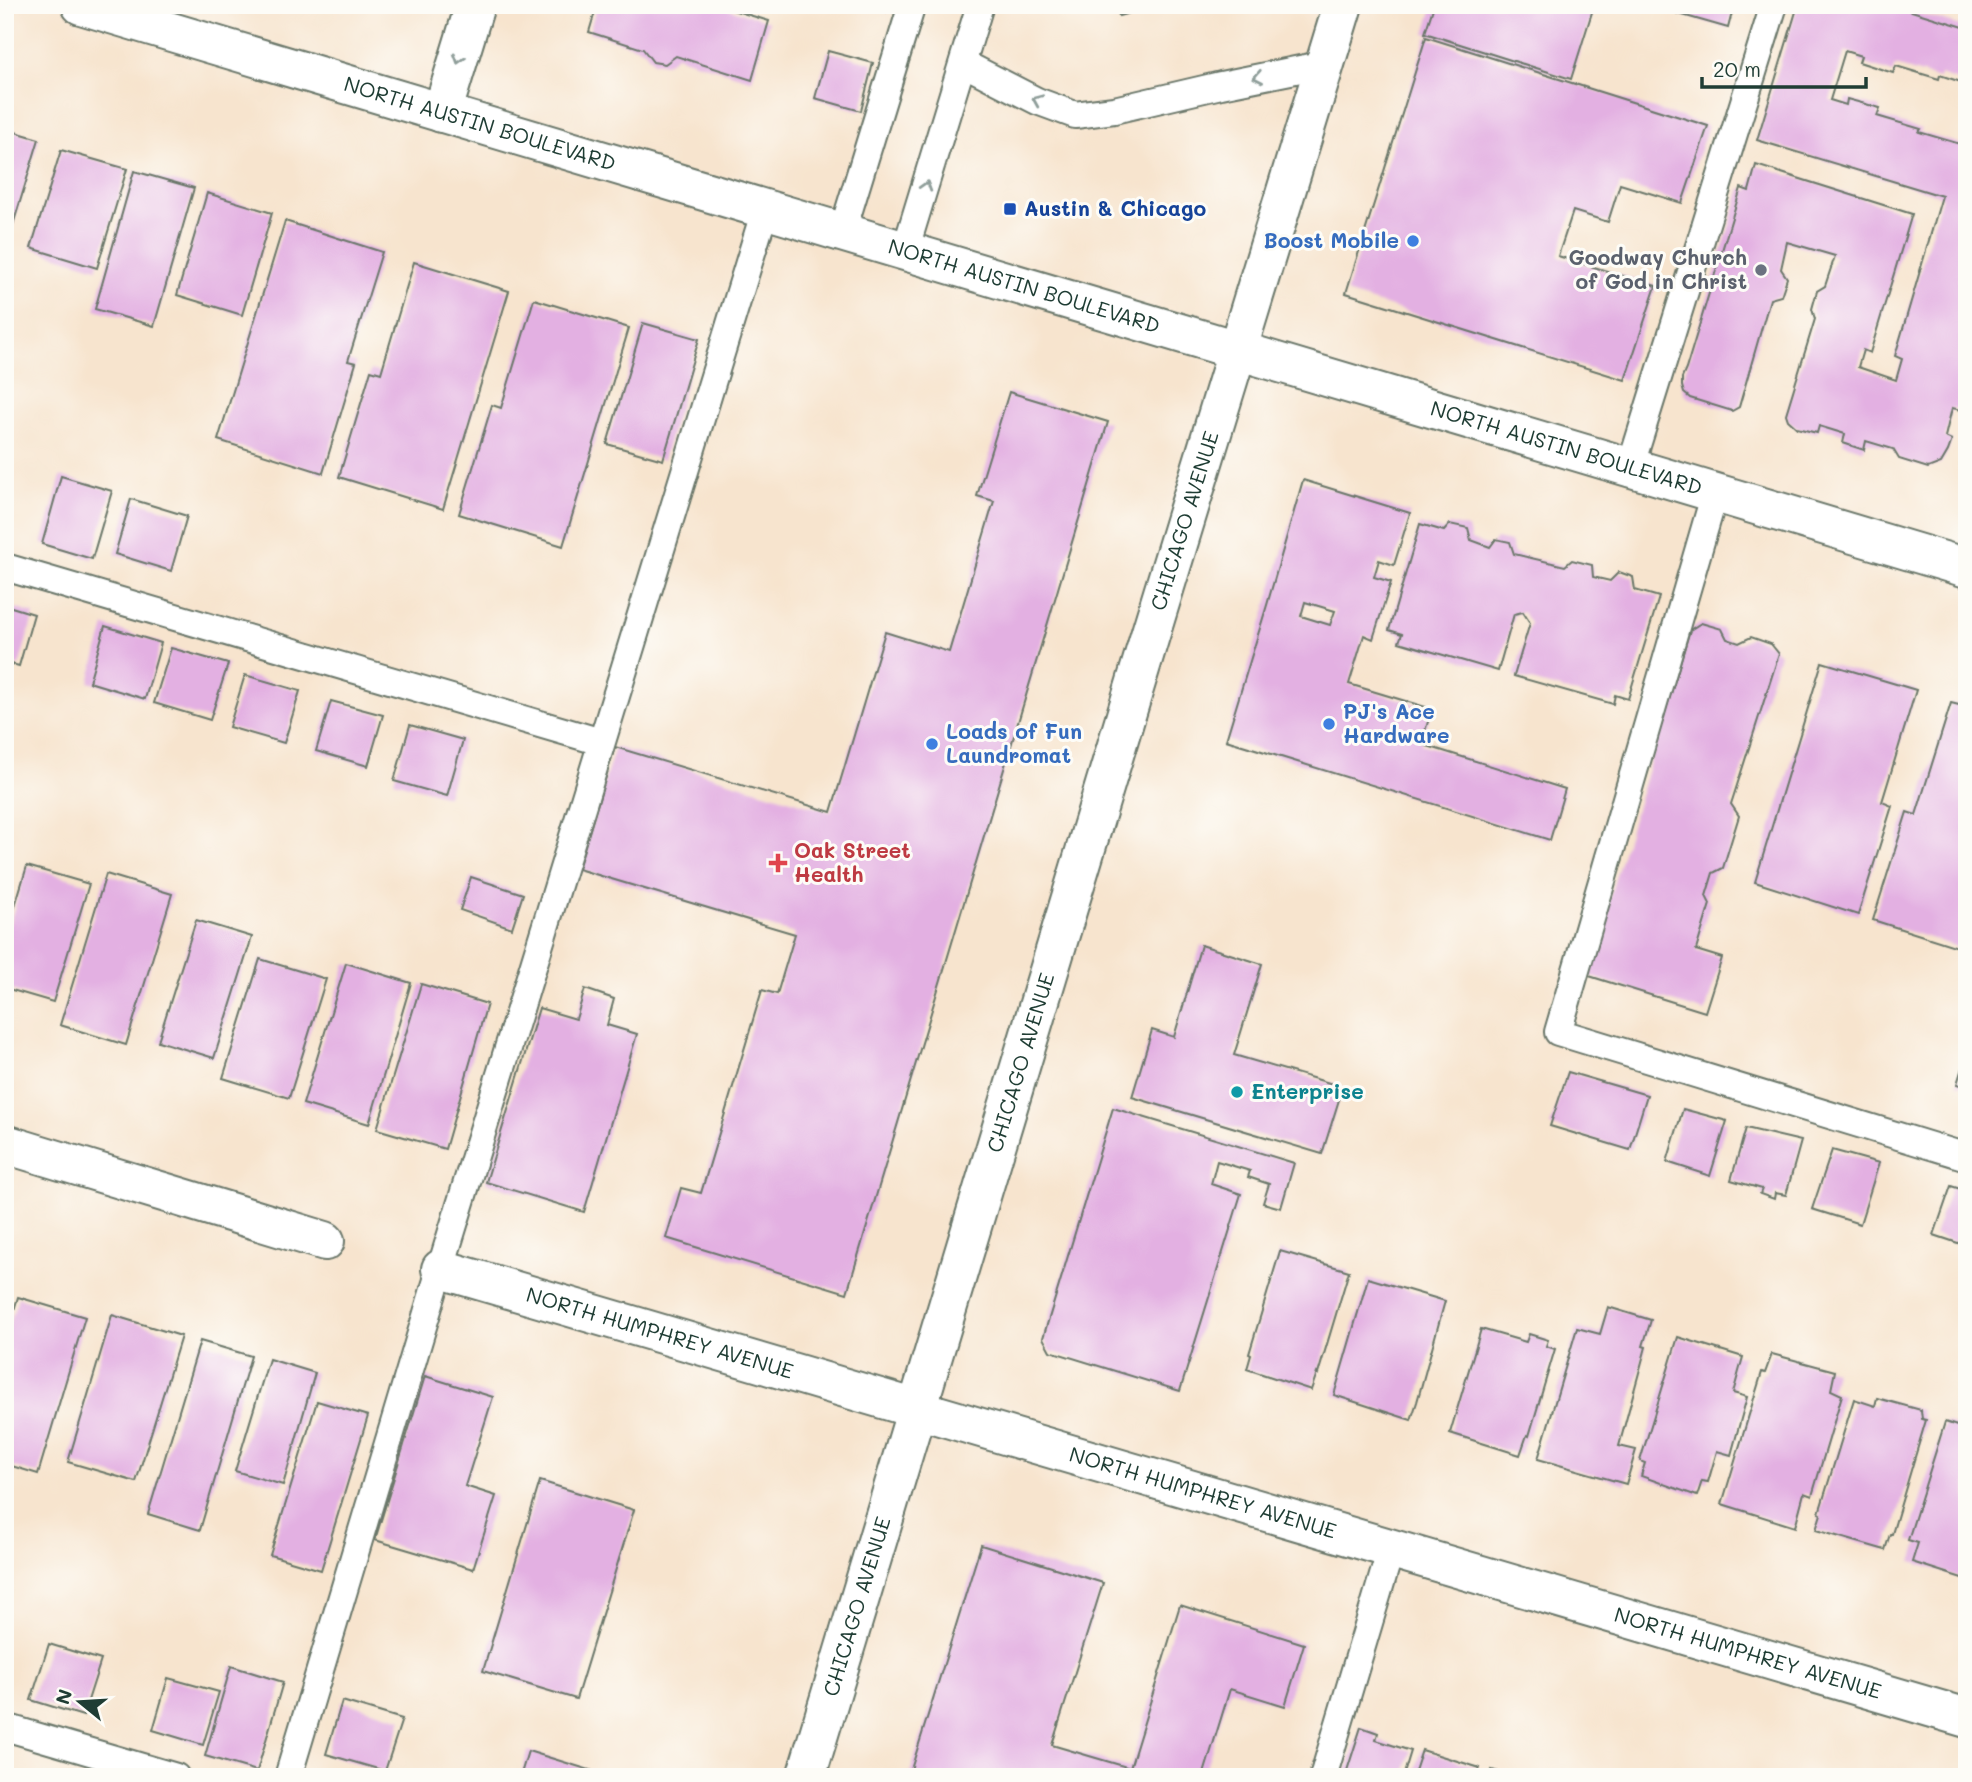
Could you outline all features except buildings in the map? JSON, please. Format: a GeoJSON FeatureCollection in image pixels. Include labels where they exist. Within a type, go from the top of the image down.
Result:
{"type":"FeatureCollection","features":[{"type":"Feature","properties":{"kind":"street","name":"NORTH AUSTIN BOULEVARD"},"geometry":{"type":"LineString","coordinates":[[82,5],[1967,568]]}},
{"type":"Feature","properties":{"kind":"street"},"geometry":{"type":"LineString","coordinates":[[442,113],[475,5]]}},
{"type":"Feature","properties":{"kind":"street","name":"CHICAGO AVENUE"},"geometry":{"type":"LineString","coordinates":[[806,1777],[1343,5]]}},
{"type":"Feature","properties":{"kind":"street"},"geometry":{"type":"LineString","coordinates":[[5,1144],[325,1241]]}},
{"type":"Feature","properties":{"kind":"street","name":"NORTH HUMPHREY AVENUE"},"geometry":{"type":"LineString","coordinates":[[441,1269],[1967,1718]]}},
{"type":"Feature","properties":{"kind":"lane"},"geometry":{"type":"LineString","coordinates":[[842,233],[912,5]]}},
{"type":"Feature","properties":{"kind":"lane"},"geometry":{"type":"LineString","coordinates":[[905,251],[981,5]]}},
{"type":"Feature","properties":{"kind":"lane"},"geometry":{"type":"LineString","coordinates":[[1630,468],[1774,5]]}},
{"type":"Feature","properties":{"kind":"lane"},"geometry":{"type":"LineString","coordinates":[[963,63],[1037,102],[1075,115],[1114,110],[1325,64]]}},
{"type":"Feature","properties":{"kind":"lane"},"geometry":{"type":"LineString","coordinates":[[288,1777],[765,209]]}},
{"type":"Feature","properties":{"kind":"lane"},"geometry":{"type":"LineString","coordinates":[[1715,493],[1558,1032],[1967,1157]]}},
{"type":"Feature","properties":{"kind":"lane"},"geometry":{"type":"LineString","coordinates":[[5,567],[601,742]]}},
{"type":"Feature","properties":{"kind":"lane"},"geometry":{"type":"LineString","coordinates":[[1323,1777],[1391,1549]]}},
{"type":"Feature","properties":{"kind":"lane"},"geometry":{"type":"LineString","coordinates":[[5,1727],[176,1777]]}},
{"type":"Feature","properties":{"kind":"place","name":"Austin & Chicago"},"geometry":{"type":"Point","coordinates":[1010,209]}},
{"type":"Feature","properties":{"kind":"place","name":"Boost Mobile"},"geometry":{"type":"Point","coordinates":[1413,241]}},
{"type":"Feature","properties":{"kind":"place","name":"Goodway Church of God in Christ"},"geometry":{"type":"Point","coordinates":[1761,270]}},
{"type":"Feature","properties":{"kind":"place","name":"PJ's Ace Hardware"},"geometry":{"type":"Point","coordinates":[1329,724]}},
{"type":"Feature","properties":{"kind":"place","name":"Loads of Fun Laundromat"},"geometry":{"type":"Point","coordinates":[932,744]}},
{"type":"Feature","properties":{"kind":"place","name":"Oak Street Health"},"geometry":{"type":"Point","coordinates":[778,863]}},
{"type":"Feature","properties":{"kind":"place","name":"Enterprise"},"geometry":{"type":"Point","coordinates":[1237,1092]}}]}
